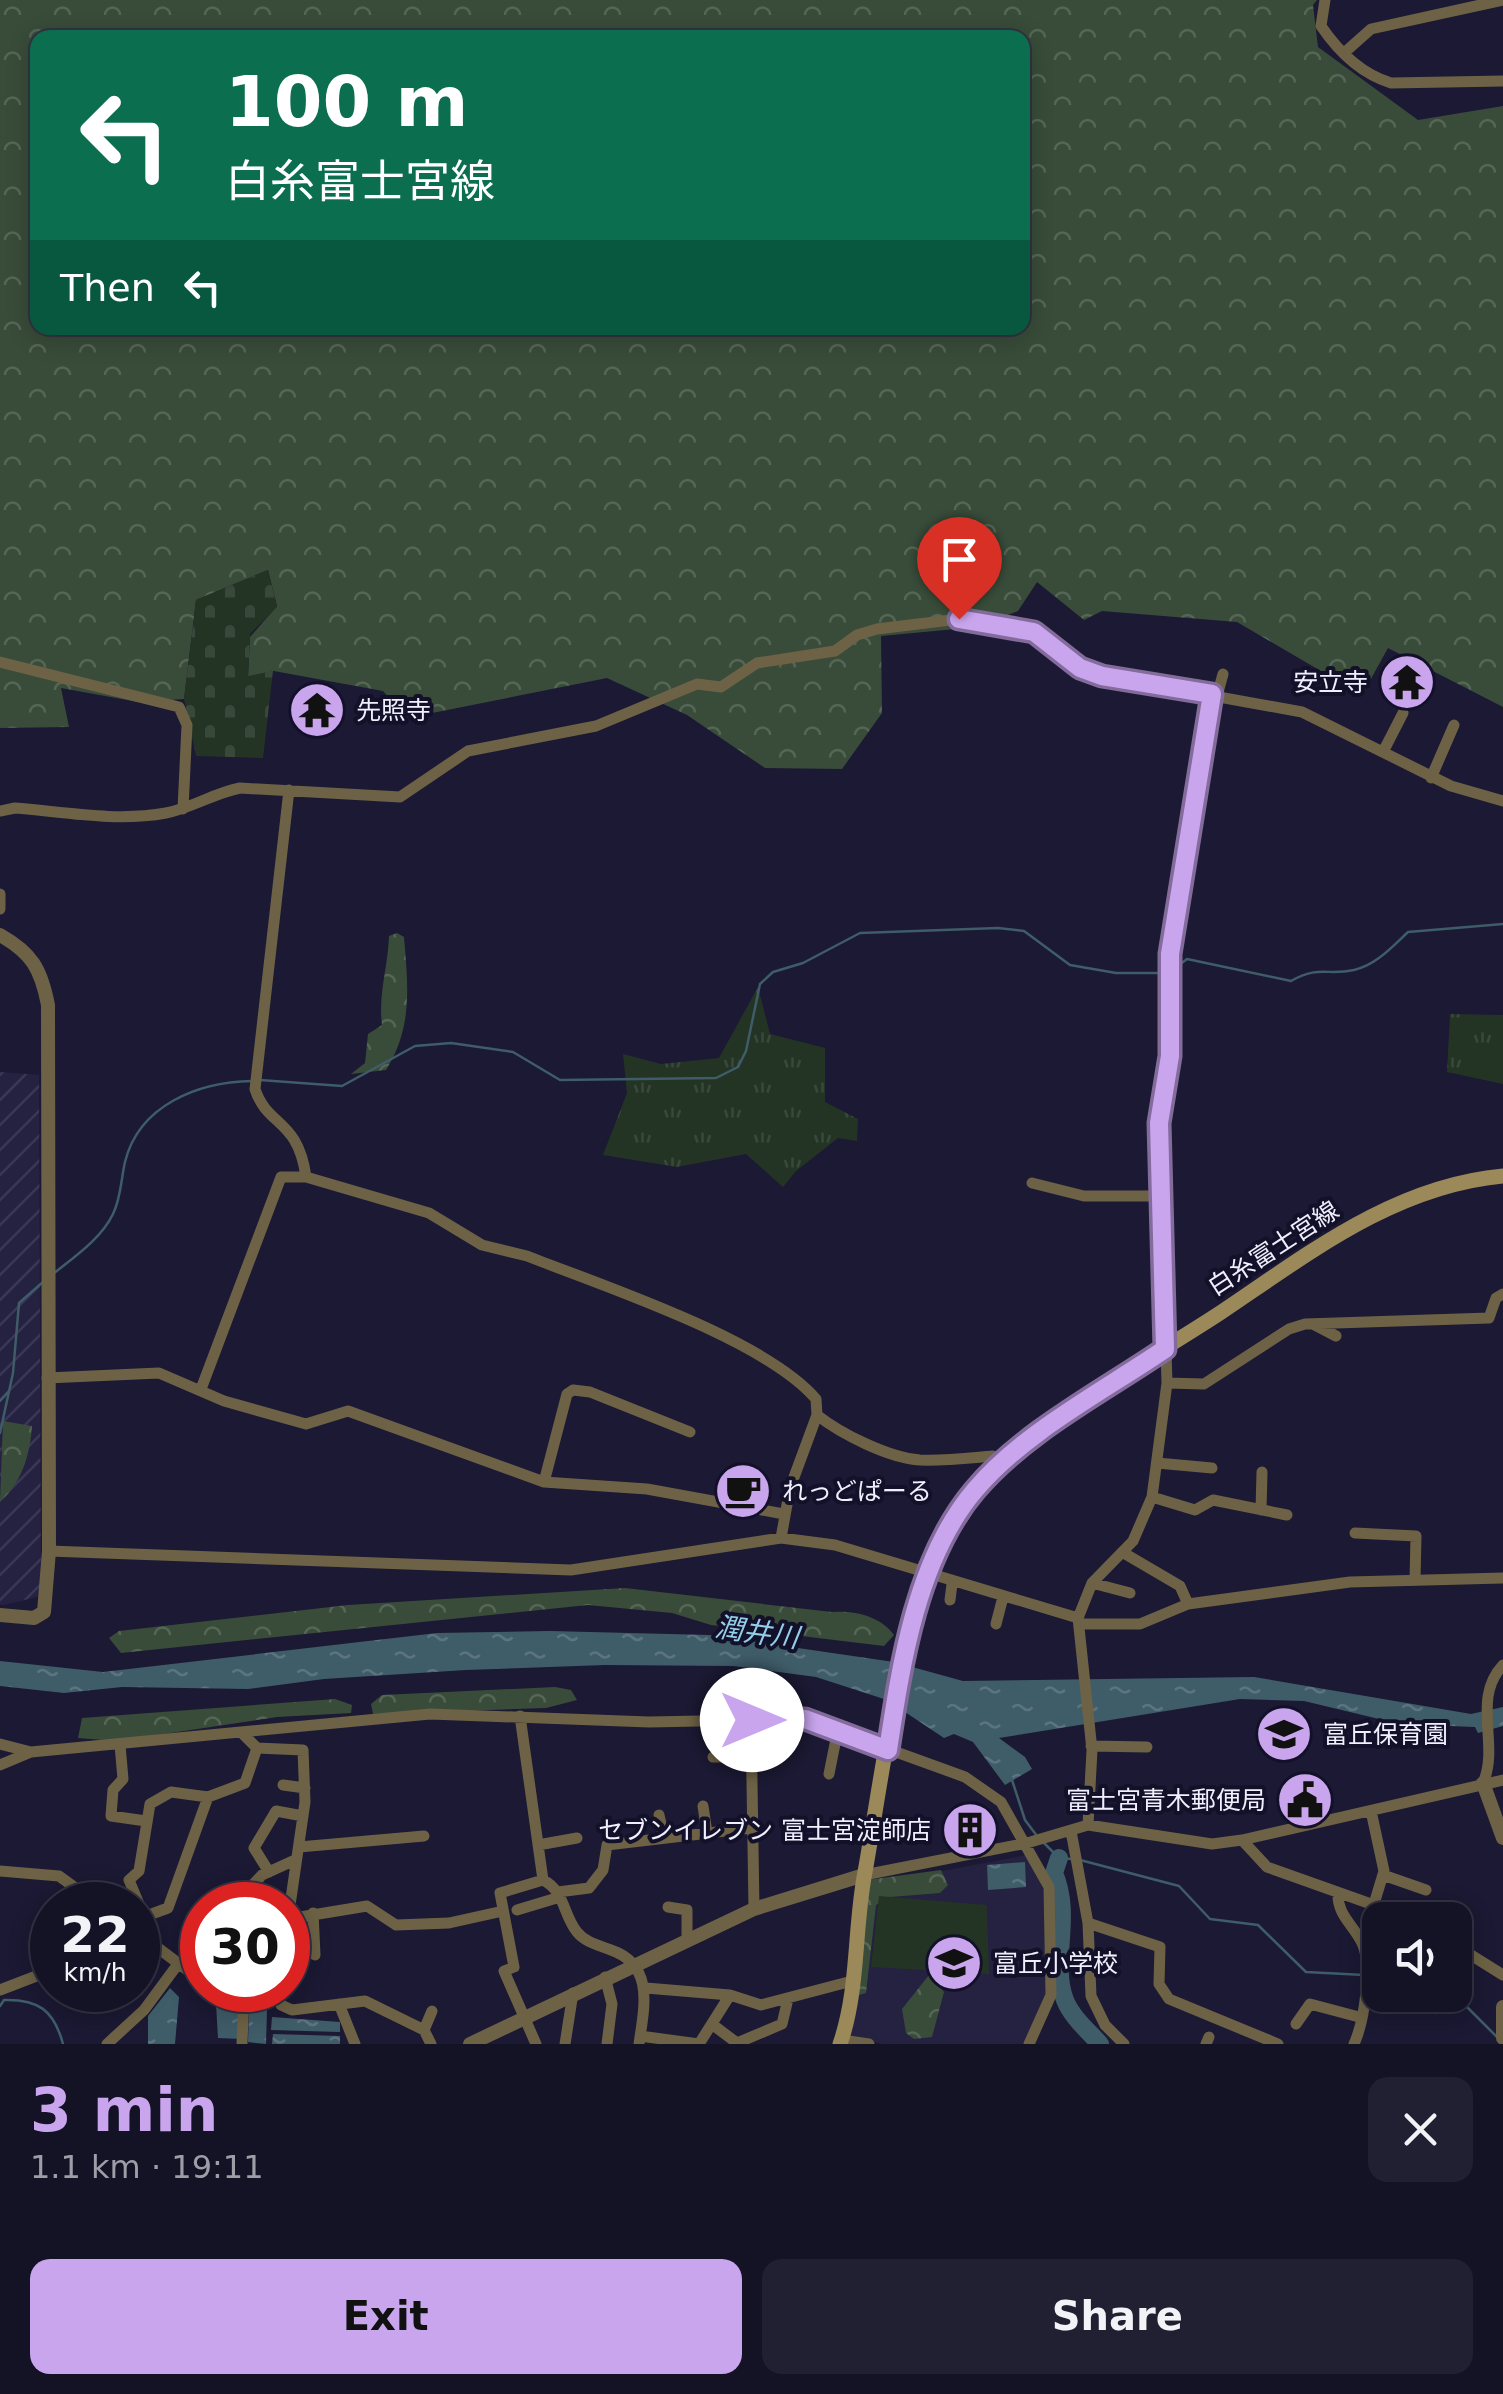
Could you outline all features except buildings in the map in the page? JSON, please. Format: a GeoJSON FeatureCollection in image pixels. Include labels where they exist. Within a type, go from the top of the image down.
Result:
{"type":"FeatureCollection","features":[{"type":"Feature","properties":{"kind":"main road","name":"白糸富士宮線"},"geometry":{"type":"LineString","coordinates":[[841,2042],[864,1876],[912,1632],[927,1576],[956,1516],[1001,1464],[1165,1349],[1362,1220],[1449,1186],[1503,1176]]}},
{"type":"Feature","properties":{"kind":"street"},"geometry":{"type":"LineString","coordinates":[[1325,0],[1321,26],[1367,74],[1391,83],[1503,81]]}},
{"type":"Feature","properties":{"kind":"street"},"geometry":{"type":"LineString","coordinates":[[1344,53],[1356,38],[1371,29],[1503,0]]}},
{"type":"Feature","properties":{"kind":"street"},"geometry":{"type":"LineString","coordinates":[[0,811],[15,808],[111,817],[183,809],[215,793],[240,788],[400,797],[468,751],[596,726],[697,684],[721,687],[757,664],[834,651],[857,635],[919,621],[959,619],[1034,632],[1080,668],[1126,682],[1163,684],[1302,712],[1349,738],[1384,750],[1432,778],[1503,800]]}},
{"type":"Feature","properties":{"kind":"street"},"geometry":{"type":"LineString","coordinates":[[0,662],[179,707],[187,725],[183,809]]}},
{"type":"Feature","properties":{"kind":"street"},"geometry":{"type":"LineString","coordinates":[[1088,1825],[1091,1740],[1080,1621],[1092,1583],[1133,1541],[1152,1497],[1167,1382],[1159,1123],[1170,1056],[1170,954],[1214,695],[1222,674]]}},
{"type":"Feature","properties":{"kind":"street"},"geometry":{"type":"LineString","coordinates":[[1384,750],[1403,713]]}},
{"type":"Feature","properties":{"kind":"street"},"geometry":{"type":"LineString","coordinates":[[1432,778],[1454,725]]}},
{"type":"Feature","properties":{"kind":"street"},"geometry":{"type":"LineString","coordinates":[[289,790],[254,1089],[259,1104],[300,1142],[306,1177]]}},
{"type":"Feature","properties":{"kind":"street"},"geometry":{"type":"LineString","coordinates":[[0,894],[0,909]]}},
{"type":"Feature","properties":{"kind":"street"},"geometry":{"type":"LineString","coordinates":[[0,935],[26,949],[34,960],[41,972],[48,1005],[49,1551],[44,1612],[34,1618],[0,1614]]}},
{"type":"Feature","properties":{"kind":"street"},"geometry":{"type":"LineString","coordinates":[[201,1389],[281,1177],[306,1177],[429,1213],[510,1256],[526,1256],[638,1296],[783,1370],[816,1400],[817,1415],[784,1514],[780,1538]]}},
{"type":"Feature","properties":{"kind":"street"},"geometry":{"type":"LineString","coordinates":[[1032,1183],[1084,1196],[1163,1196]]}},
{"type":"Feature","properties":{"kind":"street"},"geometry":{"type":"LineString","coordinates":[[1167,1382],[1204,1384],[1289,1329],[1314,1324],[1489,1318],[1496,1298],[1503,1294]]}},
{"type":"Feature","properties":{"kind":"street"},"geometry":{"type":"LineString","coordinates":[[1314,1324],[1336,1336]]}},
{"type":"Feature","properties":{"kind":"street"},"geometry":{"type":"LineString","coordinates":[[48,1378],[159,1373],[224,1401],[306,1424],[348,1412],[544,1482],[648,1489],[784,1514]]}},
{"type":"Feature","properties":{"kind":"street"},"geometry":{"type":"LineString","coordinates":[[544,1482],[567,1394],[573,1390],[590,1392],[690,1432]]}},
{"type":"Feature","properties":{"kind":"street"},"geometry":{"type":"LineString","coordinates":[[817,1415],[917,1460],[992,1456],[1001,1464]]}},
{"type":"Feature","properties":{"kind":"street"},"geometry":{"type":"LineString","coordinates":[[1157,1463],[1212,1468]]}},
{"type":"Feature","properties":{"kind":"street"},"geometry":{"type":"LineString","coordinates":[[1261,1510],[1262,1472]]}},
{"type":"Feature","properties":{"kind":"street"},"geometry":{"type":"LineString","coordinates":[[1152,1497],[1196,1510],[1213,1500],[1287,1515]]}},
{"type":"Feature","properties":{"kind":"street"},"geometry":{"type":"LineString","coordinates":[[1355,1533],[1416,1536],[1415,1580]]}},
{"type":"Feature","properties":{"kind":"street"},"geometry":{"type":"LineString","coordinates":[[49,1551],[571,1570],[780,1538],[835,1546],[952,1584],[977,1586],[1080,1621],[1140,1624],[1188,1604],[1350,1582],[1503,1578]]}},
{"type":"Feature","properties":{"kind":"street"},"geometry":{"type":"LineString","coordinates":[[1122,1552],[1180,1586],[1188,1604]]}},
{"type":"Feature","properties":{"kind":"street"},"geometry":{"type":"LineString","coordinates":[[1092,1583],[1130,1593]]}},
{"type":"Feature","properties":{"kind":"street"},"geometry":{"type":"LineString","coordinates":[[950,1600],[952,1584]]}},
{"type":"Feature","properties":{"kind":"street"},"geometry":{"type":"LineString","coordinates":[[996,1624],[1003,1597]]}},
{"type":"Feature","properties":{"kind":"street"},"geometry":{"type":"LineString","coordinates":[[1503,1664],[1488,1687],[1488,1770],[1483,1783],[1503,1838]]}},
{"type":"Feature","properties":{"kind":"street"},"geometry":{"type":"LineString","coordinates":[[0,1744],[32,1752],[430,1714],[649,1722],[805,1719],[889,1746],[978,1785],[1001,1802],[1049,1887],[1051,1994],[1029,2044]]}},
{"type":"Feature","properties":{"kind":"street"},"geometry":{"type":"LineString","coordinates":[[520,1716],[523,1762],[543,1880],[559,1895],[574,1930],[586,1941],[618,1952],[632,1964],[646,1988],[640,2040],[699,2044],[730,1995]]}},
{"type":"Feature","properties":{"kind":"street"},"geometry":{"type":"LineString","coordinates":[[752,1720],[754,1909]]}},
{"type":"Feature","properties":{"kind":"street"},"geometry":{"type":"LineString","coordinates":[[829,1774],[838,1730]]}},
{"type":"Feature","properties":{"kind":"street"},"geometry":{"type":"LineString","coordinates":[[243,1734],[257,1748],[303,1750],[303,1816],[293,1882]]}},
{"type":"Feature","properties":{"kind":"street"},"geometry":{"type":"LineString","coordinates":[[1091,1740],[1147,1747]]}},
{"type":"Feature","properties":{"kind":"street"},"geometry":{"type":"LineString","coordinates":[[120,1745],[123,1779],[113,1790],[110,1816],[146,1820]]}},
{"type":"Feature","properties":{"kind":"street"},"geometry":{"type":"LineString","coordinates":[[131,1882],[139,1870],[150,1804],[171,1792],[208,1797],[244,1783],[257,1748]]}},
{"type":"Feature","properties":{"kind":"street"},"geometry":{"type":"LineString","coordinates":[[0,1766],[32,1752]]}},
{"type":"Feature","properties":{"kind":"street"},"geometry":{"type":"LineString","coordinates":[[713,1757],[751,1757]]}},
{"type":"Feature","properties":{"kind":"street"},"geometry":{"type":"LineString","coordinates":[[470,2044],[754,1909],[864,1876],[1027,1842],[1088,1825],[1212,1844],[1242,1840],[1503,1780]]}},
{"type":"Feature","properties":{"kind":"street"},"geometry":{"type":"LineString","coordinates":[[282,1784],[304,1788]]}},
{"type":"Feature","properties":{"kind":"street"},"geometry":{"type":"LineString","coordinates":[[160,1911],[168,1908],[208,1797]]}},
{"type":"Feature","properties":{"kind":"street"},"geometry":{"type":"LineString","coordinates":[[703,1806],[707,1833]]}},
{"type":"Feature","properties":{"kind":"street"},"geometry":{"type":"LineString","coordinates":[[269,1872],[254,1848],[268,1824],[276,1811],[303,1816]]}},
{"type":"Feature","properties":{"kind":"street"},"geometry":{"type":"LineString","coordinates":[[1371,1811],[1382,1875],[1375,1902]]}},
{"type":"Feature","properties":{"kind":"street"},"geometry":{"type":"LineString","coordinates":[[660,1815],[664,1838]]}},
{"type":"Feature","properties":{"kind":"street"},"geometry":{"type":"LineString","coordinates":[[517,1910],[589,1888],[602,1870],[607,1846],[751,1828]]}},
{"type":"Feature","properties":{"kind":"street"},"geometry":{"type":"LineString","coordinates":[[1065,1832],[1075,1859],[1088,1923],[1094,2008],[1124,2044]]}},
{"type":"Feature","properties":{"kind":"street"},"geometry":{"type":"LineString","coordinates":[[258,1882],[297,1854],[424,1836]]}},
{"type":"Feature","properties":{"kind":"street"},"geometry":{"type":"LineString","coordinates":[[538,1845],[577,1838]]}},
{"type":"Feature","properties":{"kind":"street"},"geometry":{"type":"LineString","coordinates":[[1242,1840],[1267,1867],[1367,1902]]}},
{"type":"Feature","properties":{"kind":"street"},"geometry":{"type":"LineString","coordinates":[[0,1871],[60,1876],[68,1882]]}},
{"type":"Feature","properties":{"kind":"street"},"geometry":{"type":"LineString","coordinates":[[1382,1875],[1426,1890]]}},
{"type":"Feature","properties":{"kind":"street"},"geometry":{"type":"LineString","coordinates":[[536,2044],[504,1971],[514,1967],[500,1893],[543,1880]]}},
{"type":"Feature","properties":{"kind":"street"},"geometry":{"type":"LineString","coordinates":[[1338,1893],[1340,1912],[1363,1945],[1370,1966],[1359,2017],[1362,2028],[1354,2044]]}},
{"type":"Feature","properties":{"kind":"street"},"geometry":{"type":"LineString","coordinates":[[310,1914],[367,1906],[396,1925],[449,1923],[502,1911]]}},
{"type":"Feature","properties":{"kind":"street"},"geometry":{"type":"LineString","coordinates":[[668,1907],[687,1910],[687,1939]]}},
{"type":"Feature","properties":{"kind":"street"},"geometry":{"type":"LineString","coordinates":[[313,1913],[315,1954]]}},
{"type":"Feature","properties":{"kind":"street"},"geometry":{"type":"LineString","coordinates":[[1088,1923],[1160,1947],[1159,1984],[1169,1999],[1278,2044]]}},
{"type":"Feature","properties":{"kind":"street"},"geometry":{"type":"LineString","coordinates":[[107,2044],[144,2010],[178,1964],[160,1950]]}},
{"type":"Feature","properties":{"kind":"street"},"geometry":{"type":"LineString","coordinates":[[1472,1956],[1503,1975]]}},
{"type":"Feature","properties":{"kind":"street"},"geometry":{"type":"LineString","coordinates":[[0,1990],[30,1978]]}},
{"type":"Feature","properties":{"kind":"street"},"geometry":{"type":"LineString","coordinates":[[605,1978],[612,2004],[606,2044]]}},
{"type":"Feature","properties":{"kind":"street"},"geometry":{"type":"LineString","coordinates":[[646,1988],[730,1995],[762,2005],[852,1982]]}},
{"type":"Feature","properties":{"kind":"street"},"geometry":{"type":"LineString","coordinates":[[566,2044],[572,1993]]}},
{"type":"Feature","properties":{"kind":"street"},"geometry":{"type":"LineString","coordinates":[[713,2025],[736,2043],[782,2024],[788,1999]]}},
{"type":"Feature","properties":{"kind":"street"},"geometry":{"type":"LineString","coordinates":[[310,2008],[366,2001],[424,2030],[430,2044]]}},
{"type":"Feature","properties":{"kind":"street"},"geometry":{"type":"LineString","coordinates":[[1296,2024],[1306,2006],[1316,2003],[1359,2017]]}},
{"type":"Feature","properties":{"kind":"street"},"geometry":{"type":"LineString","coordinates":[[339,2004],[355,2044]]}},
{"type":"Feature","properties":{"kind":"street"},"geometry":{"type":"LineString","coordinates":[[1502,2033],[1503,2007]]}},
{"type":"Feature","properties":{"kind":"street"},"geometry":{"type":"LineString","coordinates":[[424,2030],[432,2011]]}},
{"type":"Feature","properties":{"kind":"street"},"geometry":{"type":"LineString","coordinates":[[242,2044],[243,2012]]}},
{"type":"Feature","properties":{"kind":"street"},"geometry":{"type":"LineString","coordinates":[[841,2042],[868,2044]]}},
{"type":"Feature","properties":{"kind":"shaded area"},"geometry":{"type":"Polygon","coordinates":[[[0,1072],[39,1075],[41,1596],[4,1605],[0,1605],[0,1072]]]}},
{"type":"Feature","properties":{"kind":"shaded area","name":"富丘小学校"},"geometry":{"type":"Polygon","coordinates":[[[1027,1855],[1044,1890],[1048,1994],[1024,2044],[882,2044],[849,2036],[872,1884],[1027,1855]]]}},
{"type":"Feature","properties":{"kind":"green space"},"geometry":{"type":"Polygon","coordinates":[[[0,0],[1317,0],[1313,5],[1318,47],[1418,120],[1503,106],[1503,707],[1388,648],[1362,695],[1237,622],[1102,611],[1084,620],[1037,582],[1018,611],[977,627],[881,636],[882,713],[842,769],[765,768],[687,715],[607,678],[407,718],[383,691],[274,671],[248,677],[250,637],[277,606],[268,570],[196,600],[184,699],[138,702],[61,688],[69,727],[0,728],[0,0]]]}},
{"type":"Feature","properties":{"kind":"green space"},"geometry":{"type":"Polygon","coordinates":[[[268,570],[277,607],[250,634],[248,676],[273,671],[263,758],[196,756],[184,699],[196,600],[268,570]]]}},
{"type":"Feature","properties":{"kind":"green space"},"geometry":{"type":"Polygon","coordinates":[[[397,933],[404,937],[407,972],[407,1006],[401,1038],[386,1070],[351,1074],[365,1063],[368,1034],[382,1025],[389,936],[397,933]]]}},
{"type":"Feature","properties":{"kind":"green space"},"geometry":{"type":"Polygon","coordinates":[[[758,987],[770,1034],[825,1048],[825,1102],[858,1119],[857,1141],[838,1138],[796,1171],[783,1187],[746,1154],[677,1167],[603,1155],[627,1093],[623,1054],[661,1064],[719,1058],[758,987]]]}},
{"type":"Feature","properties":{"kind":"green space"},"geometry":{"type":"Polygon","coordinates":[[[1450,1014],[1503,1015],[1503,1084],[1447,1072],[1450,1014]]]}},
{"type":"Feature","properties":{"kind":"green space"},"geometry":{"type":"Polygon","coordinates":[[[3,1421],[32,1426],[24,1467],[0,1502],[3,1421]]]}},
{"type":"Feature","properties":{"kind":"green space"},"geometry":{"type":"Polygon","coordinates":[[[625,1588],[858,1613],[882,1623],[894,1635],[884,1646],[711,1625],[672,1613],[588,1605],[121,1653],[109,1638],[119,1631],[348,1605],[625,1588]]]}},
{"type":"Feature","properties":{"kind":"green space"},"geometry":{"type":"Polygon","coordinates":[[[555,1687],[571,1690],[577,1700],[546,1708],[373,1714],[371,1704],[382,1695],[555,1687]]]}},
{"type":"Feature","properties":{"kind":"green space"},"geometry":{"type":"Polygon","coordinates":[[[335,1699],[352,1705],[351,1713],[277,1717],[117,1741],[78,1738],[82,1718],[335,1699]]]}},
{"type":"Feature","properties":{"kind":"green space"},"geometry":{"type":"Polygon","coordinates":[[[941,1870],[948,1885],[940,1893],[890,1897],[876,1905],[866,1993],[859,1995],[867,1880],[941,1870]]]}},
{"type":"Feature","properties":{"kind":"green space"},"geometry":{"type":"Polygon","coordinates":[[[879,1896],[987,1905],[989,1974],[871,1967],[879,1896]]]}},
{"type":"Feature","properties":{"kind":"green space"},"geometry":{"type":"Polygon","coordinates":[[[929,1975],[944,1992],[932,2037],[914,2039],[906,2033],[902,2009],[929,1975]]]}},
{"type":"Feature","properties":{"kind":"water"},"geometry":{"type":"Polygon","coordinates":[[[437,1633],[709,1635],[894,1662],[963,1681],[1254,1677],[1471,1714],[1503,1707],[1503,1726],[1478,1733],[1475,1727],[1400,1724],[1304,1701],[1240,1699],[999,1738],[1025,1757],[1032,1769],[1005,1785],[973,1742],[954,1734],[944,1738],[887,1700],[816,1677],[733,1666],[466,1670],[324,1679],[248,1689],[122,1687],[64,1693],[0,1686],[0,1661],[103,1672],[437,1633]]]}},
{"type":"Feature","properties":{"kind":"water"},"geometry":{"type":"Polygon","coordinates":[[[1025,1862],[1026,1887],[988,1890],[987,1865],[1025,1862]]]}},
{"type":"Feature","properties":{"kind":"water"},"geometry":{"type":"Polygon","coordinates":[[[170,1988],[179,1997],[175,2044],[148,2044],[148,2016],[160,2012],[160,2001],[170,1988]]]}},
{"type":"Feature","properties":{"kind":"water"},"geometry":{"type":"Polygon","coordinates":[[[217,2012],[241,2012],[241,2039],[218,2038],[217,2012]]]}},
{"type":"Feature","properties":{"kind":"water"},"geometry":{"type":"Polygon","coordinates":[[[249,2012],[267,2012],[266,2044],[248,2042],[249,2012]]]}},
{"type":"Feature","properties":{"kind":"water"},"geometry":{"type":"Polygon","coordinates":[[[272,2017],[340,2022],[340,2032],[271,2030],[272,2017]]]}},
{"type":"Feature","properties":{"kind":"water"},"geometry":{"type":"Polygon","coordinates":[[[273,2034],[340,2036],[340,2044],[272,2044],[273,2034]]]}},
{"type":"Feature","properties":{"kind":"waterway"},"geometry":{"type":"LineString","coordinates":[[1174,969],[1187,959],[1291,981],[1309,973],[1362,968],[1408,932],[1503,924]]}},
{"type":"Feature","properties":{"kind":"waterway"},"geometry":{"type":"LineString","coordinates":[[260,1080],[342,1086],[415,1046],[451,1043],[513,1052],[560,1080],[716,1078],[738,1067],[746,1051],[760,984],[773,972],[803,963],[860,933],[998,928],[1024,931],[1070,965],[1116,973],[1167,973]]}},
{"type":"Feature","properties":{"kind":"waterway"},"geometry":{"type":"LineString","coordinates":[[53,1274],[108,1223],[118,1202],[132,1142],[143,1125],[174,1100],[192,1092],[252,1081]]}},
{"type":"Feature","properties":{"kind":"waterway"},"geometry":{"type":"LineString","coordinates":[[0,1433],[13,1373],[19,1303],[43,1282]]}},
{"type":"Feature","properties":{"kind":"waterway"},"geometry":{"type":"LineString","coordinates":[[0,1401],[9,1391]]}},
{"type":"Feature","properties":{"kind":"waterway"},"geometry":{"type":"LineString","coordinates":[[1012,1780],[1025,1820],[1037,1836]]}},
{"type":"Feature","properties":{"kind":"waterway"},"geometry":{"type":"LineString","coordinates":[[1042,1841],[1059,1858],[1072,1859]]}},
{"type":"Feature","properties":{"kind":"waterway"},"geometry":{"type":"LineString","coordinates":[[1059,1858],[1054,1873],[1062,1906],[1061,1985],[1071,2012],[1100,2044]]}},
{"type":"Feature","properties":{"kind":"waterway"},"geometry":{"type":"LineString","coordinates":[[1080,1860],[1179,1886],[1210,1919],[1258,1925],[1306,1972],[1362,1975]]}},
{"type":"Feature","properties":{"kind":"waterway"},"geometry":{"type":"LineString","coordinates":[[0,2006],[4,2000],[16,2000],[43,2009],[55,2023],[63,2044]]}},
{"type":"Feature","properties":{"kind":"waterway"},"geometry":{"type":"LineString","coordinates":[[1433,2012],[1437,2012]]}},
{"type":"Feature","properties":{"kind":"waterway"},"geometry":{"type":"LineString","coordinates":[[1472,2012],[1497,2037]]}},
{"type":"Feature","properties":{"kind":"place","name":"安立寺"},"geometry":{"type":"Point","coordinates":[1407,682]}},
{"type":"Feature","properties":{"kind":"place","name":"先照寺"},"geometry":{"type":"Point","coordinates":[317,710]}},
{"type":"Feature","properties":{"kind":"place","name":"れっどぱーる"},"geometry":{"type":"Point","coordinates":[743,1491]}},
{"type":"Feature","properties":{"kind":"place","name":"富丘保育園"},"geometry":{"type":"Point","coordinates":[1284,1734]}},
{"type":"Feature","properties":{"kind":"place","name":"富士宮青木郵便局"},"geometry":{"type":"Point","coordinates":[1305,1800]}},
{"type":"Feature","properties":{"kind":"place","name":"セブンイレブン 富士宮淀師店"},"geometry":{"type":"Point","coordinates":[970,1830]}},
{"type":"Feature","properties":{"kind":"place","name":"富丘小学校"},"geometry":{"type":"Point","coordinates":[954,1963]}},
{"type":"Feature","properties":{"kind":"route"},"geometry":{"type":"LineString","coordinates":[[752,1720],[805,1719],[888,1750],[927,1576],[956,1516],[1001,1464],[1165,1349],[1159,1123],[1170,1056],[1170,954],[1212,694],[1102,676],[1080,668],[1056,644],[1034,632],[959,619]]}},
{"type":"Feature","properties":{"kind":"water label","name":"潤井川"},"geometry":{"type":"Point","coordinates":[757,1632]}}]}
